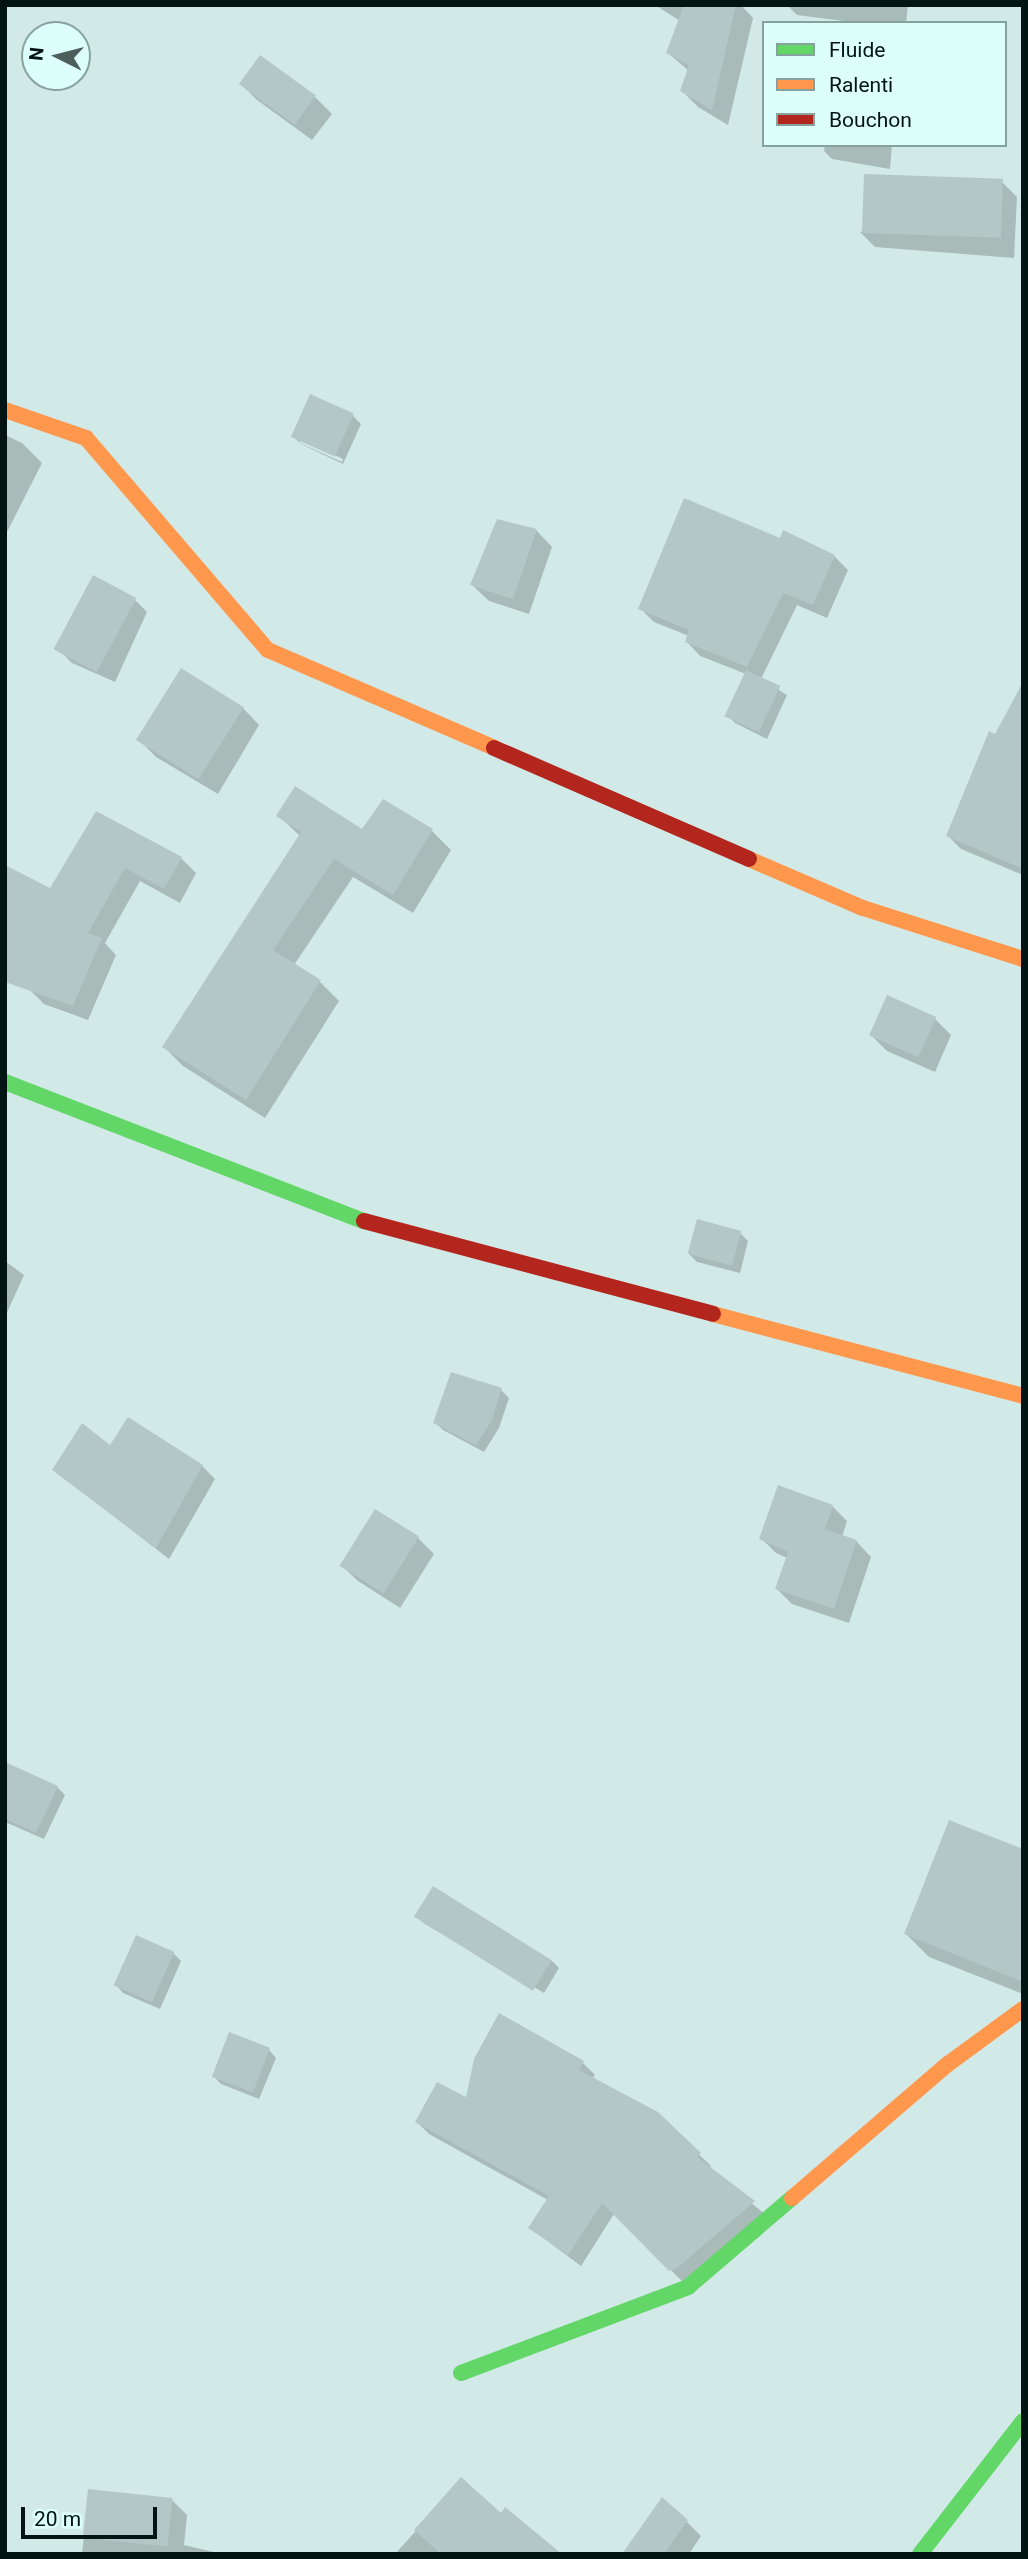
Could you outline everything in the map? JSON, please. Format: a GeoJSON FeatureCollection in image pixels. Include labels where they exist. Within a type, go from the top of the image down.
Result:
{"type":"FeatureCollection","features":[{"type":"Feature","properties":{"kind":"street"},"geometry":{"type":"LineString","coordinates":[[5,410],[86,438],[268,650],[863,908],[1023,959]]}},
{"type":"Feature","properties":{"kind":"street"},"geometry":{"type":"LineString","coordinates":[[5,1082],[348,1217],[1023,1396]]}},
{"type":"Feature","properties":{"kind":"street"},"geometry":{"type":"LineString","coordinates":[[461,2373],[688,2287],[948,2064],[1023,2009]]}},
{"type":"Feature","properties":{"kind":"street"},"geometry":{"type":"LineString","coordinates":[[920,2554],[1023,2421]]}},
{"type":"Feature","properties":{"kind":"building"},"geometry":{"type":"Polygon","coordinates":[[[684,5],[736,5],[712,110],[680,91],[689,65],[666,53],[684,5]]]}},
{"type":"Feature","properties":{"kind":"building"},"geometry":{"type":"Polygon","coordinates":[[[260,55],[316,96],[295,125],[239,84],[260,55]]]}},
{"type":"Feature","properties":{"kind":"building"},"geometry":{"type":"Polygon","coordinates":[[[864,174],[1003,179],[1001,238],[862,233],[864,174]]]}},
{"type":"Feature","properties":{"kind":"building"},"geometry":{"type":"Polygon","coordinates":[[[310,394],[354,414],[335,456],[291,437],[310,394]]]}},
{"type":"Feature","properties":{"kind":"building"},"geometry":{"type":"Polygon","coordinates":[[[684,498],[780,538],[783,530],[835,555],[813,605],[783,593],[747,667],[685,642],[689,630],[638,609],[684,498]]]}},
{"type":"Feature","properties":{"kind":"building"},"geometry":{"type":"Polygon","coordinates":[[[497,519],[537,529],[513,599],[470,585],[497,519]]]}},
{"type":"Feature","properties":{"kind":"building"},"geometry":{"type":"Polygon","coordinates":[[[93,575],[136,598],[97,672],[54,649],[93,575]]]}},
{"type":"Feature","properties":{"kind":"building"},"geometry":{"type":"Polygon","coordinates":[[[181,668],[244,707],[199,779],[136,740],[181,668]]]}},
{"type":"Feature","properties":{"kind":"building"},"geometry":{"type":"Polygon","coordinates":[[[746,670],[780,686],[759,732],[724,716],[746,670]]]}},
{"type":"Feature","properties":{"kind":"building"},"geometry":{"type":"Polygon","coordinates":[[[1023,682],[1023,869],[946,836],[989,731],[995,734],[1023,682]]]}},
{"type":"Feature","properties":{"kind":"building"},"geometry":{"type":"Polygon","coordinates":[[[295,786],[362,829],[383,799],[433,829],[393,895],[334,859],[273,950],[321,980],[246,1100],[162,1047],[301,832],[276,816],[295,786]]]}},
{"type":"Feature","properties":{"kind":"building"},"geometry":{"type":"Polygon","coordinates":[[[96,811],[182,857],[164,889],[125,868],[88,933],[102,938],[73,1006],[5,982],[5,865],[50,888],[96,811]]]}},
{"type":"Feature","properties":{"kind":"building"},"geometry":{"type":"Polygon","coordinates":[[[887,995],[936,1017],[918,1057],[869,1035],[887,995]]]}},
{"type":"Feature","properties":{"kind":"building"},"geometry":{"type":"Polygon","coordinates":[[[697,1219],[741,1231],[732,1266],[688,1254],[697,1219]]]}},
{"type":"Feature","properties":{"kind":"building"},"geometry":{"type":"Polygon","coordinates":[[[451,1372],[502,1388],[492,1420],[476,1445],[433,1423],[451,1372]]]}},
{"type":"Feature","properties":{"kind":"building"},"geometry":{"type":"Polygon","coordinates":[[[128,1417],[203,1465],[156,1548],[52,1470],[82,1423],[110,1445],[128,1417]]]}},
{"type":"Feature","properties":{"kind":"building"},"geometry":{"type":"Polygon","coordinates":[[[778,1485],[833,1505],[825,1529],[857,1540],[834,1609],[775,1589],[788,1552],[759,1539],[778,1485]]]}},
{"type":"Feature","properties":{"kind":"building"},"geometry":{"type":"Polygon","coordinates":[[[375,1509],[419,1537],[384,1593],[339,1566],[375,1509]]]}},
{"type":"Feature","properties":{"kind":"building"},"geometry":{"type":"Polygon","coordinates":[[[5,1762],[58,1786],[36,1833],[5,1819],[5,1762]]]}},
{"type":"Feature","properties":{"kind":"building"},"geometry":{"type":"Polygon","coordinates":[[[949,1820],[1023,1849],[1023,1982],[904,1934],[949,1820]]]}},
{"type":"Feature","properties":{"kind":"building"},"geometry":{"type":"Polygon","coordinates":[[[433,1886],[552,1960],[533,1991],[414,1917],[433,1886]]]}},
{"type":"Feature","properties":{"kind":"building"},"geometry":{"type":"Polygon","coordinates":[[[136,1935],[174,1952],[152,2002],[114,1985],[136,1935]]]}},
{"type":"Feature","properties":{"kind":"building"},"geometry":{"type":"Polygon","coordinates":[[[499,2013],[584,2061],[579,2070],[658,2112],[701,2153],[697,2157],[755,2201],[677,2268],[669,2271],[602,2203],[568,2255],[528,2228],[549,2196],[415,2122],[437,2082],[466,2097],[474,2059],[499,2013]]]}},
{"type":"Feature","properties":{"kind":"building"},"geometry":{"type":"Polygon","coordinates":[[[229,2032],[270,2048],[253,2093],[212,2077],[229,2032]]]}},
{"type":"Feature","properties":{"kind":"building"},"geometry":{"type":"Polygon","coordinates":[[[461,2477],[501,2513],[505,2507],[562,2554],[441,2554],[414,2530],[461,2477]]]}},
{"type":"Feature","properties":{"kind":"building"},"geometry":{"type":"Polygon","coordinates":[[[88,2489],[173,2498],[167,2547],[83,2538],[88,2489]]]}},
{"type":"Feature","properties":{"kind":"building"},"geometry":{"type":"Polygon","coordinates":[[[662,2497],[688,2520],[664,2554],[622,2554],[662,2497]]]}},
{"type":"Feature","properties":{"kind":"traffic: fast"},"geometry":{"type":"LineString","coordinates":[[5,1082],[364,1221]]}},
{"type":"Feature","properties":{"kind":"traffic: fast"},"geometry":{"type":"LineString","coordinates":[[461,2373],[688,2287],[792,2198]]}},
{"type":"Feature","properties":{"kind":"traffic: fast"},"geometry":{"type":"LineString","coordinates":[[920,2554],[1023,2421]]}},
{"type":"Feature","properties":{"kind":"traffic: slow"},"geometry":{"type":"LineString","coordinates":[[5,410],[86,438],[268,650],[494,748]]}},
{"type":"Feature","properties":{"kind":"traffic: slow"},"geometry":{"type":"LineString","coordinates":[[749,859],[863,908],[1023,959]]}},
{"type":"Feature","properties":{"kind":"traffic: slow"},"geometry":{"type":"LineString","coordinates":[[713,1314],[1023,1396]]}},
{"type":"Feature","properties":{"kind":"traffic: slow"},"geometry":{"type":"LineString","coordinates":[[792,2198],[948,2064],[1023,2009]]}},
{"type":"Feature","properties":{"kind":"traffic: jam"},"geometry":{"type":"LineString","coordinates":[[494,748],[749,859]]}},
{"type":"Feature","properties":{"kind":"traffic: jam"},"geometry":{"type":"LineString","coordinates":[[364,1221],[713,1314]]}}]}
